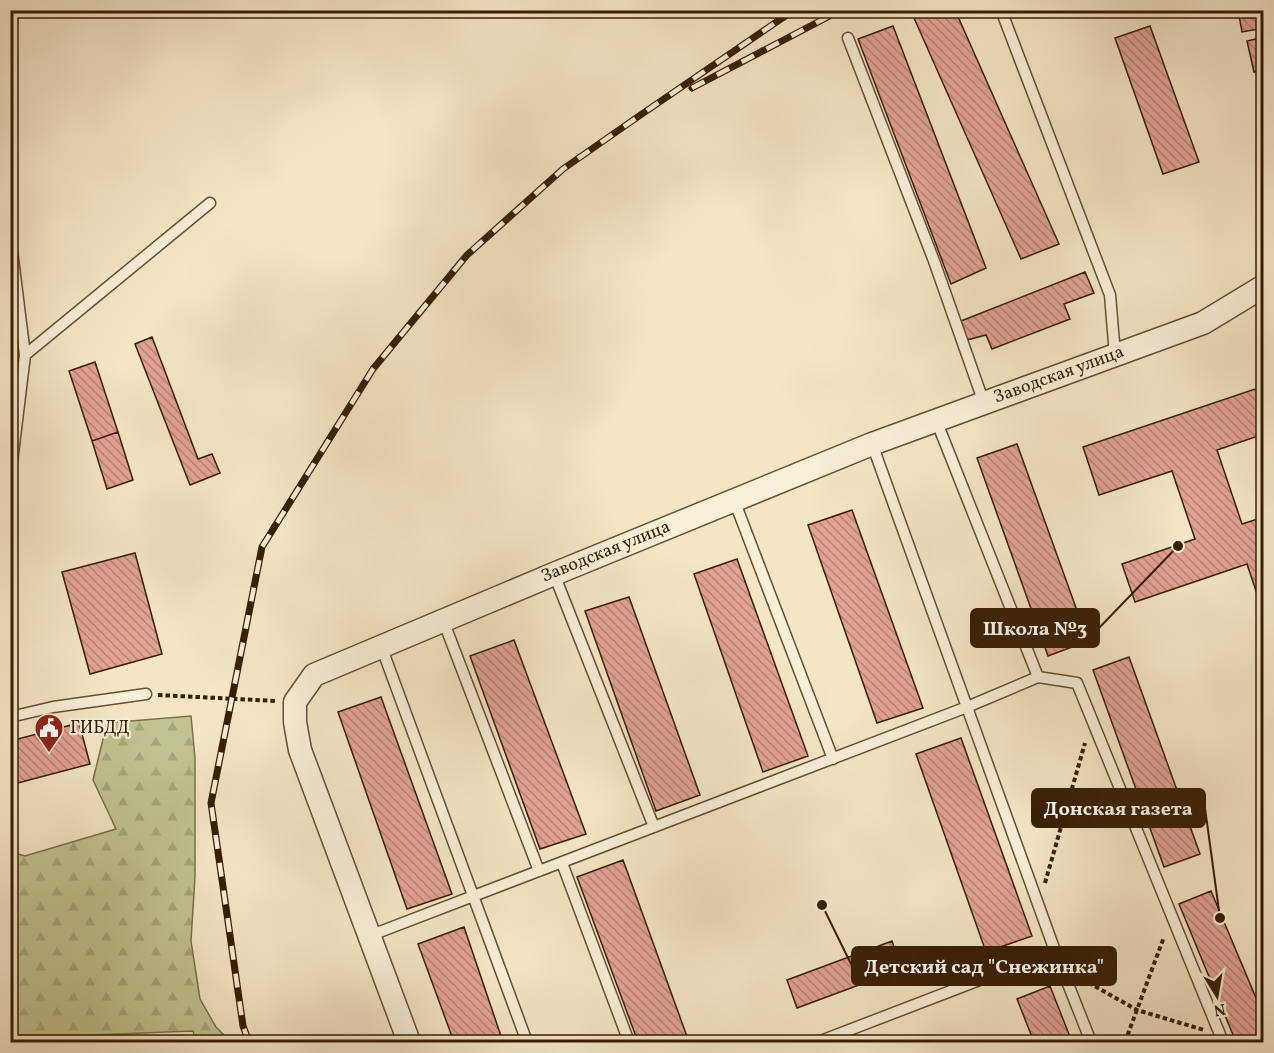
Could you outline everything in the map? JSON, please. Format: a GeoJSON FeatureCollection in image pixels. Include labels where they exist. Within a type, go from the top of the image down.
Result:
{"type":"FeatureCollection","features":[{"type":"Feature","properties":{"kind":"street","name":"Заводская улица"},"geometry":{"type":"LineString","coordinates":[[295,702],[314,675],[381,646],[872,444],[1203,323],[1263,286]]}},
{"type":"Feature","properties":{"kind":"street"},"geometry":{"type":"LineString","coordinates":[[295,702],[295,722],[300,750],[409,1042]]}},
{"type":"Feature","properties":{"kind":"lane"},"geometry":{"type":"LineString","coordinates":[[1001,10],[1110,295],[1114,355]]}},
{"type":"Feature","properties":{"kind":"lane"},"geometry":{"type":"LineString","coordinates":[[848,38],[934,261],[984,403]]}},
{"type":"Feature","properties":{"kind":"lane"},"geometry":{"type":"LineString","coordinates":[[25,356],[210,203]]}},
{"type":"Feature","properties":{"kind":"lane"},"geometry":{"type":"LineString","coordinates":[[10,235],[25,356],[10,478]]}},
{"type":"Feature","properties":{"kind":"lane"},"geometry":{"type":"LineString","coordinates":[[936,420],[1038,677]]}},
{"type":"Feature","properties":{"kind":"lane"},"geometry":{"type":"LineString","coordinates":[[872,444],[1055,951],[1091,1042]]}},
{"type":"Feature","properties":{"kind":"lane"},"geometry":{"type":"LineString","coordinates":[[734,500],[833,759]]}},
{"type":"Feature","properties":{"kind":"lane"},"geometry":{"type":"LineString","coordinates":[[554,574],[654,827]]}},
{"type":"Feature","properties":{"kind":"lane"},"geometry":{"type":"LineString","coordinates":[[443,620],[539,871]]}},
{"type":"Feature","properties":{"kind":"lane"},"geometry":{"type":"LineString","coordinates":[[381,646],[526,1042]]}},
{"type":"Feature","properties":{"kind":"lane"},"geometry":{"type":"LineString","coordinates":[[369,936],[833,759],[1038,677],[1077,683],[1221,1038]]}},
{"type":"Feature","properties":{"kind":"lane"},"geometry":{"type":"LineString","coordinates":[[10,702],[12,716],[53,707],[146,694]]}},
{"type":"Feature","properties":{"kind":"lane"},"geometry":{"type":"LineString","coordinates":[[562,863],[629,1042]]}},
{"type":"Feature","properties":{"kind":"lane"},"geometry":{"type":"LineString","coordinates":[[818,1042],[1055,951]]}},
{"type":"Feature","properties":{"kind":"path"},"geometry":{"type":"LineString","coordinates":[[146,694],[295,702]]}},
{"type":"Feature","properties":{"kind":"path"},"geometry":{"type":"LineString","coordinates":[[1039,906],[1092,719]]}},
{"type":"Feature","properties":{"kind":"path"},"geometry":{"type":"LineString","coordinates":[[1125,1042],[1172,917]]}},
{"type":"Feature","properties":{"kind":"path"},"geometry":{"type":"LineString","coordinates":[[1062,968],[1137,1010],[1221,1038]]}},
{"type":"Feature","properties":{"kind":"green space"},"geometry":{"type":"Polygon","coordinates":[[[191,716],[195,758],[195,876],[191,941],[200,999],[216,1027],[231,1042],[196,1042],[193,1031],[20,1035],[11,1042],[11,852],[25,856],[116,829],[93,780],[107,723],[191,716]]]}},
{"type":"Feature","properties":{"kind":"building"},"geometry":{"type":"Polygon","coordinates":[[[933,10],[955,10],[1059,244],[1021,259],[914,18],[933,10]]]}},
{"type":"Feature","properties":{"kind":"building"},"geometry":{"type":"Polygon","coordinates":[[[1238,10],[1264,10],[1264,28],[1242,32],[1238,10]]]}},
{"type":"Feature","properties":{"kind":"building"},"geometry":{"type":"Polygon","coordinates":[[[893,26],[986,268],[951,284],[858,39],[893,26]]]}},
{"type":"Feature","properties":{"kind":"building"},"geometry":{"type":"Polygon","coordinates":[[[1150,26],[1199,162],[1163,174],[1115,38],[1150,26]]]}},
{"type":"Feature","properties":{"kind":"building"},"geometry":{"type":"Polygon","coordinates":[[[1264,37],[1264,70],[1254,72],[1247,41],[1264,37]]]}},
{"type":"Feature","properties":{"kind":"building"},"geometry":{"type":"Polygon","coordinates":[[[1085,272],[1094,293],[1064,304],[1070,319],[992,349],[986,335],[967,340],[961,321],[1085,272]]]}},
{"type":"Feature","properties":{"kind":"building"},"geometry":{"type":"Polygon","coordinates":[[[152,337],[198,459],[212,454],[220,473],[190,485],[135,344],[152,337]]]}},
{"type":"Feature","properties":{"kind":"building"},"geometry":{"type":"Polygon","coordinates":[[[95,362],[118,432],[92,441],[69,371],[95,362]]]}},
{"type":"Feature","properties":{"kind":"building"},"geometry":{"type":"Polygon","coordinates":[[[1264,386],[1264,434],[1217,450],[1242,524],[1264,517],[1264,601],[1260,603],[1247,564],[1135,602],[1122,564],[1195,539],[1172,471],[1099,495],[1083,447],[1264,386]]]}},
{"type":"Feature","properties":{"kind":"building"},"geometry":{"type":"Polygon","coordinates":[[[118,432],[133,480],[107,489],[92,441],[118,432]]]}},
{"type":"Feature","properties":{"kind":"building"},"geometry":{"type":"Polygon","coordinates":[[[1017,444],[1088,641],[1048,656],[977,458],[1017,444]]]}},
{"type":"Feature","properties":{"kind":"building"},"geometry":{"type":"Polygon","coordinates":[[[852,510],[923,708],[877,723],[808,525],[852,510]]]}},
{"type":"Feature","properties":{"kind":"building"},"geometry":{"type":"Polygon","coordinates":[[[135,553],[162,654],[90,674],[62,572],[135,553]]]}},
{"type":"Feature","properties":{"kind":"building"},"geometry":{"type":"Polygon","coordinates":[[[737,559],[808,756],[763,772],[694,574],[737,559]]]}},
{"type":"Feature","properties":{"kind":"building"},"geometry":{"type":"Polygon","coordinates":[[[629,597],[700,795],[656,811],[585,611],[629,597]]]}},
{"type":"Feature","properties":{"kind":"building"},"geometry":{"type":"Polygon","coordinates":[[[514,640],[586,834],[540,849],[470,656],[514,640]]]}},
{"type":"Feature","properties":{"kind":"building"},"geometry":{"type":"Polygon","coordinates":[[[1129,657],[1200,854],[1164,867],[1093,670],[1129,657]]]}},
{"type":"Feature","properties":{"kind":"building"},"geometry":{"type":"Polygon","coordinates":[[[381,697],[452,894],[407,909],[338,712],[381,697]]]}},
{"type":"Feature","properties":{"kind":"building","name":"ГИБДД"},"geometry":{"type":"Polygon","coordinates":[[[79,723],[90,764],[10,785],[10,741],[79,723]]]}},
{"type":"Feature","properties":{"kind":"building"},"geometry":{"type":"Polygon","coordinates":[[[961,738],[1032,936],[986,952],[916,754],[961,738]]]}},
{"type":"Feature","properties":{"kind":"building"},"geometry":{"type":"Polygon","coordinates":[[[623,860],[689,1042],[638,1042],[577,877],[623,860]]]}},
{"type":"Feature","properties":{"kind":"building"},"geometry":{"type":"Polygon","coordinates":[[[1211,891],[1264,1017],[1264,1042],[1236,1042],[1179,904],[1211,891]]]}},
{"type":"Feature","properties":{"kind":"building"},"geometry":{"type":"Polygon","coordinates":[[[464,927],[503,1042],[454,1042],[418,944],[464,927]]]}},
{"type":"Feature","properties":{"kind":"building"},"geometry":{"type":"Polygon","coordinates":[[[892,941],[902,969],[797,1008],[787,980],[892,941]]]}},
{"type":"Feature","properties":{"kind":"building"},"geometry":{"type":"Polygon","coordinates":[[[1050,986],[1072,1042],[1034,1042],[1017,999],[1050,986]]]}},
{"type":"Feature","properties":{"kind":"railway"},"geometry":{"type":"LineString","coordinates":[[249,1042],[243,1026],[211,803],[262,547],[373,369],[467,255],[563,169],[794,10]]}},
{"type":"Feature","properties":{"kind":"railway"},"geometry":{"type":"LineString","coordinates":[[692,88],[841,10]]}},
{"type":"Feature","properties":{"kind":"place","name":"Школа №3"},"geometry":{"type":"Point","coordinates":[1178,546]}},
{"type":"Feature","properties":{"kind":"place","name":"ГИБДД"},"geometry":{"type":"Point","coordinates":[49,754]}},
{"type":"Feature","properties":{"kind":"place","name":"Детский сад \"Снежинка\""},"geometry":{"type":"Point","coordinates":[822,905]}},
{"type":"Feature","properties":{"kind":"place","name":"Донская газета"},"geometry":{"type":"Point","coordinates":[1220,918]}}]}
